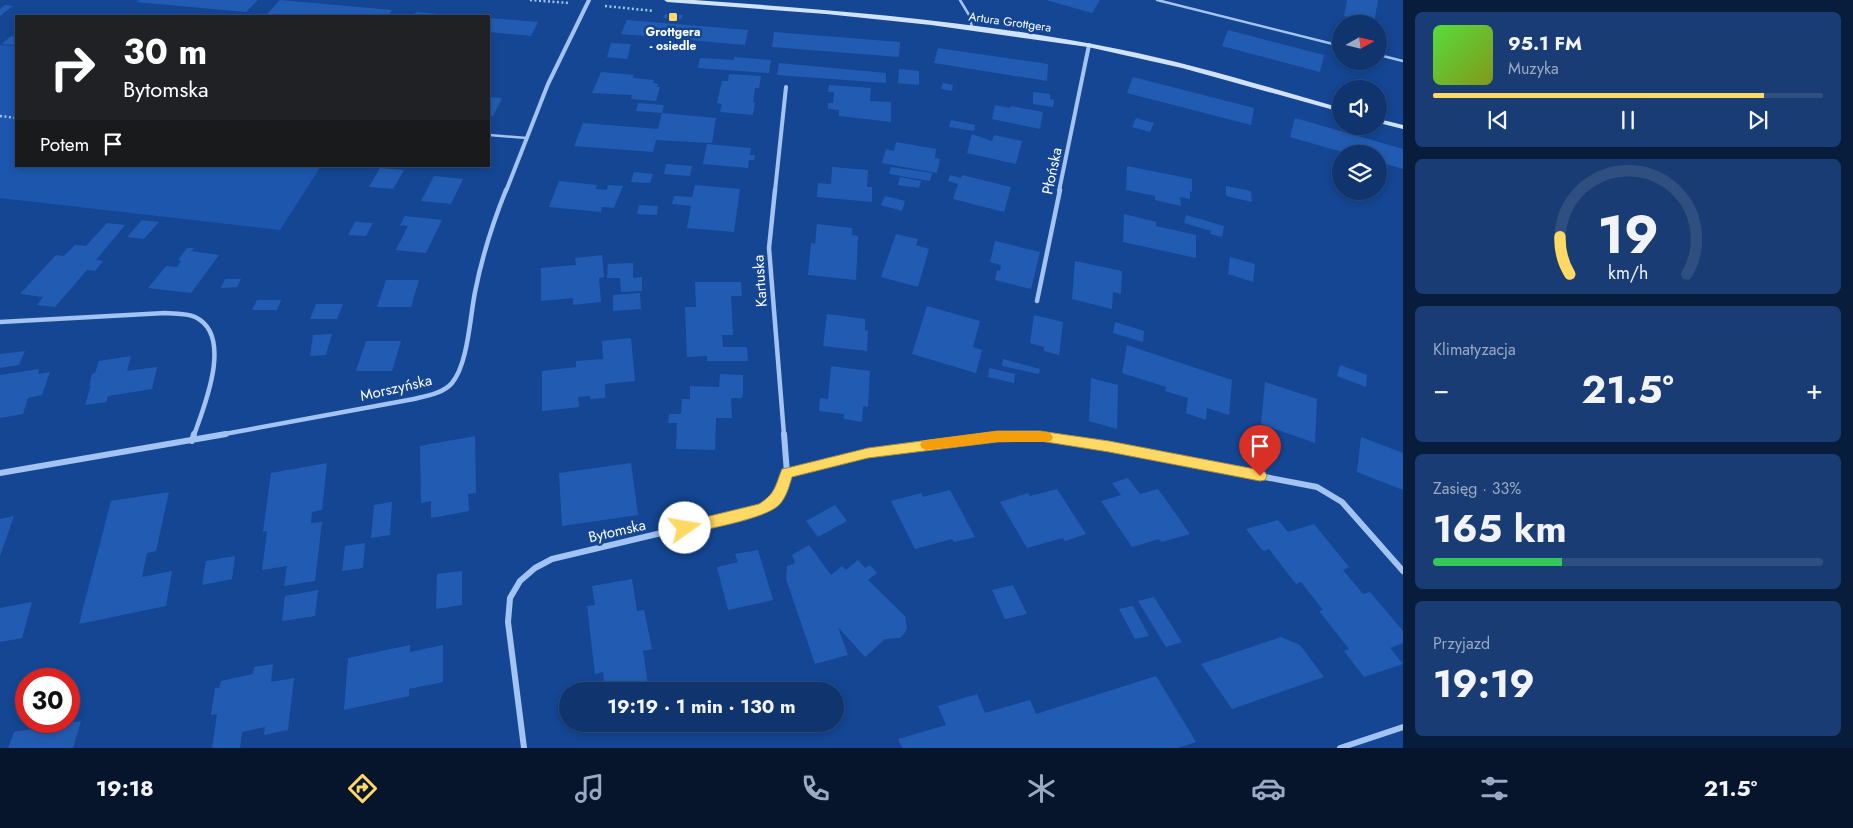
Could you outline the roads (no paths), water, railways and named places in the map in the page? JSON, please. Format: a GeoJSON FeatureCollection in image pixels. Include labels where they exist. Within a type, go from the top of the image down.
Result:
{"type":"FeatureCollection","features":[{"type":"Feature","properties":{"kind":"main road","name":"Artura Grottgera"},"geometry":{"type":"LineString","coordinates":[[667,0],[972,27],[1089,45],[1186,67],[1332,108]]}},
{"type":"Feature","properties":{"kind":"main road"},"geometry":{"type":"LineString","coordinates":[[1387,123],[1403,127]]}},
{"type":"Feature","properties":{"kind":"street","name":"Morszyńska"},"geometry":{"type":"LineString","coordinates":[[0,473],[192,441],[414,399],[436,393],[452,385],[461,370],[475,290],[495,218],[548,84],[588,2]]}},
{"type":"Feature","properties":{"kind":"street","name":"Płońska"},"geometry":{"type":"LineString","coordinates":[[1037,301],[1089,45]]}},
{"type":"Feature","properties":{"kind":"street","name":"Kartuska"},"geometry":{"type":"LineString","coordinates":[[786,88],[770,248],[787,473]]}},
{"type":"Feature","properties":{"kind":"street"},"geometry":{"type":"LineString","coordinates":[[0,322],[165,313],[186,315],[200,320],[208,328],[214,341],[215,360],[192,441]]}},
{"type":"Feature","properties":{"kind":"street"},"geometry":{"type":"LineString","coordinates":[[787,473],[886,450],[997,436],[1040,436],[1109,447],[1317,487],[1342,502],[1403,571]]}},
{"type":"Feature","properties":{"kind":"street","name":"Bytomska"},"geometry":{"type":"LineString","coordinates":[[524,748],[508,622],[510,598],[520,581],[535,568],[552,559],[762,509],[774,501],[783,488],[787,473]]}},
{"type":"Feature","properties":{"kind":"street"},"geometry":{"type":"LineString","coordinates":[[1340,748],[1403,727]]}},
{"type":"Feature","properties":{"kind":"lane"},"geometry":{"type":"LineString","coordinates":[[960,0],[969,15],[972,27]]}},
{"type":"Feature","properties":{"kind":"lane"},"geometry":{"type":"LineString","coordinates":[[1157,0],[1332,44]]}},
{"type":"Feature","properties":{"kind":"lane"},"geometry":{"type":"LineString","coordinates":[[1388,57],[1403,61]]}},
{"type":"Feature","properties":{"kind":"lane"},"geometry":{"type":"LineString","coordinates":[[490,135],[527,138]]}},
{"type":"Feature","properties":{"kind":"place","name":"Grottgera - osiedle"},"geometry":{"type":"Point","coordinates":[673,17]}}]}
